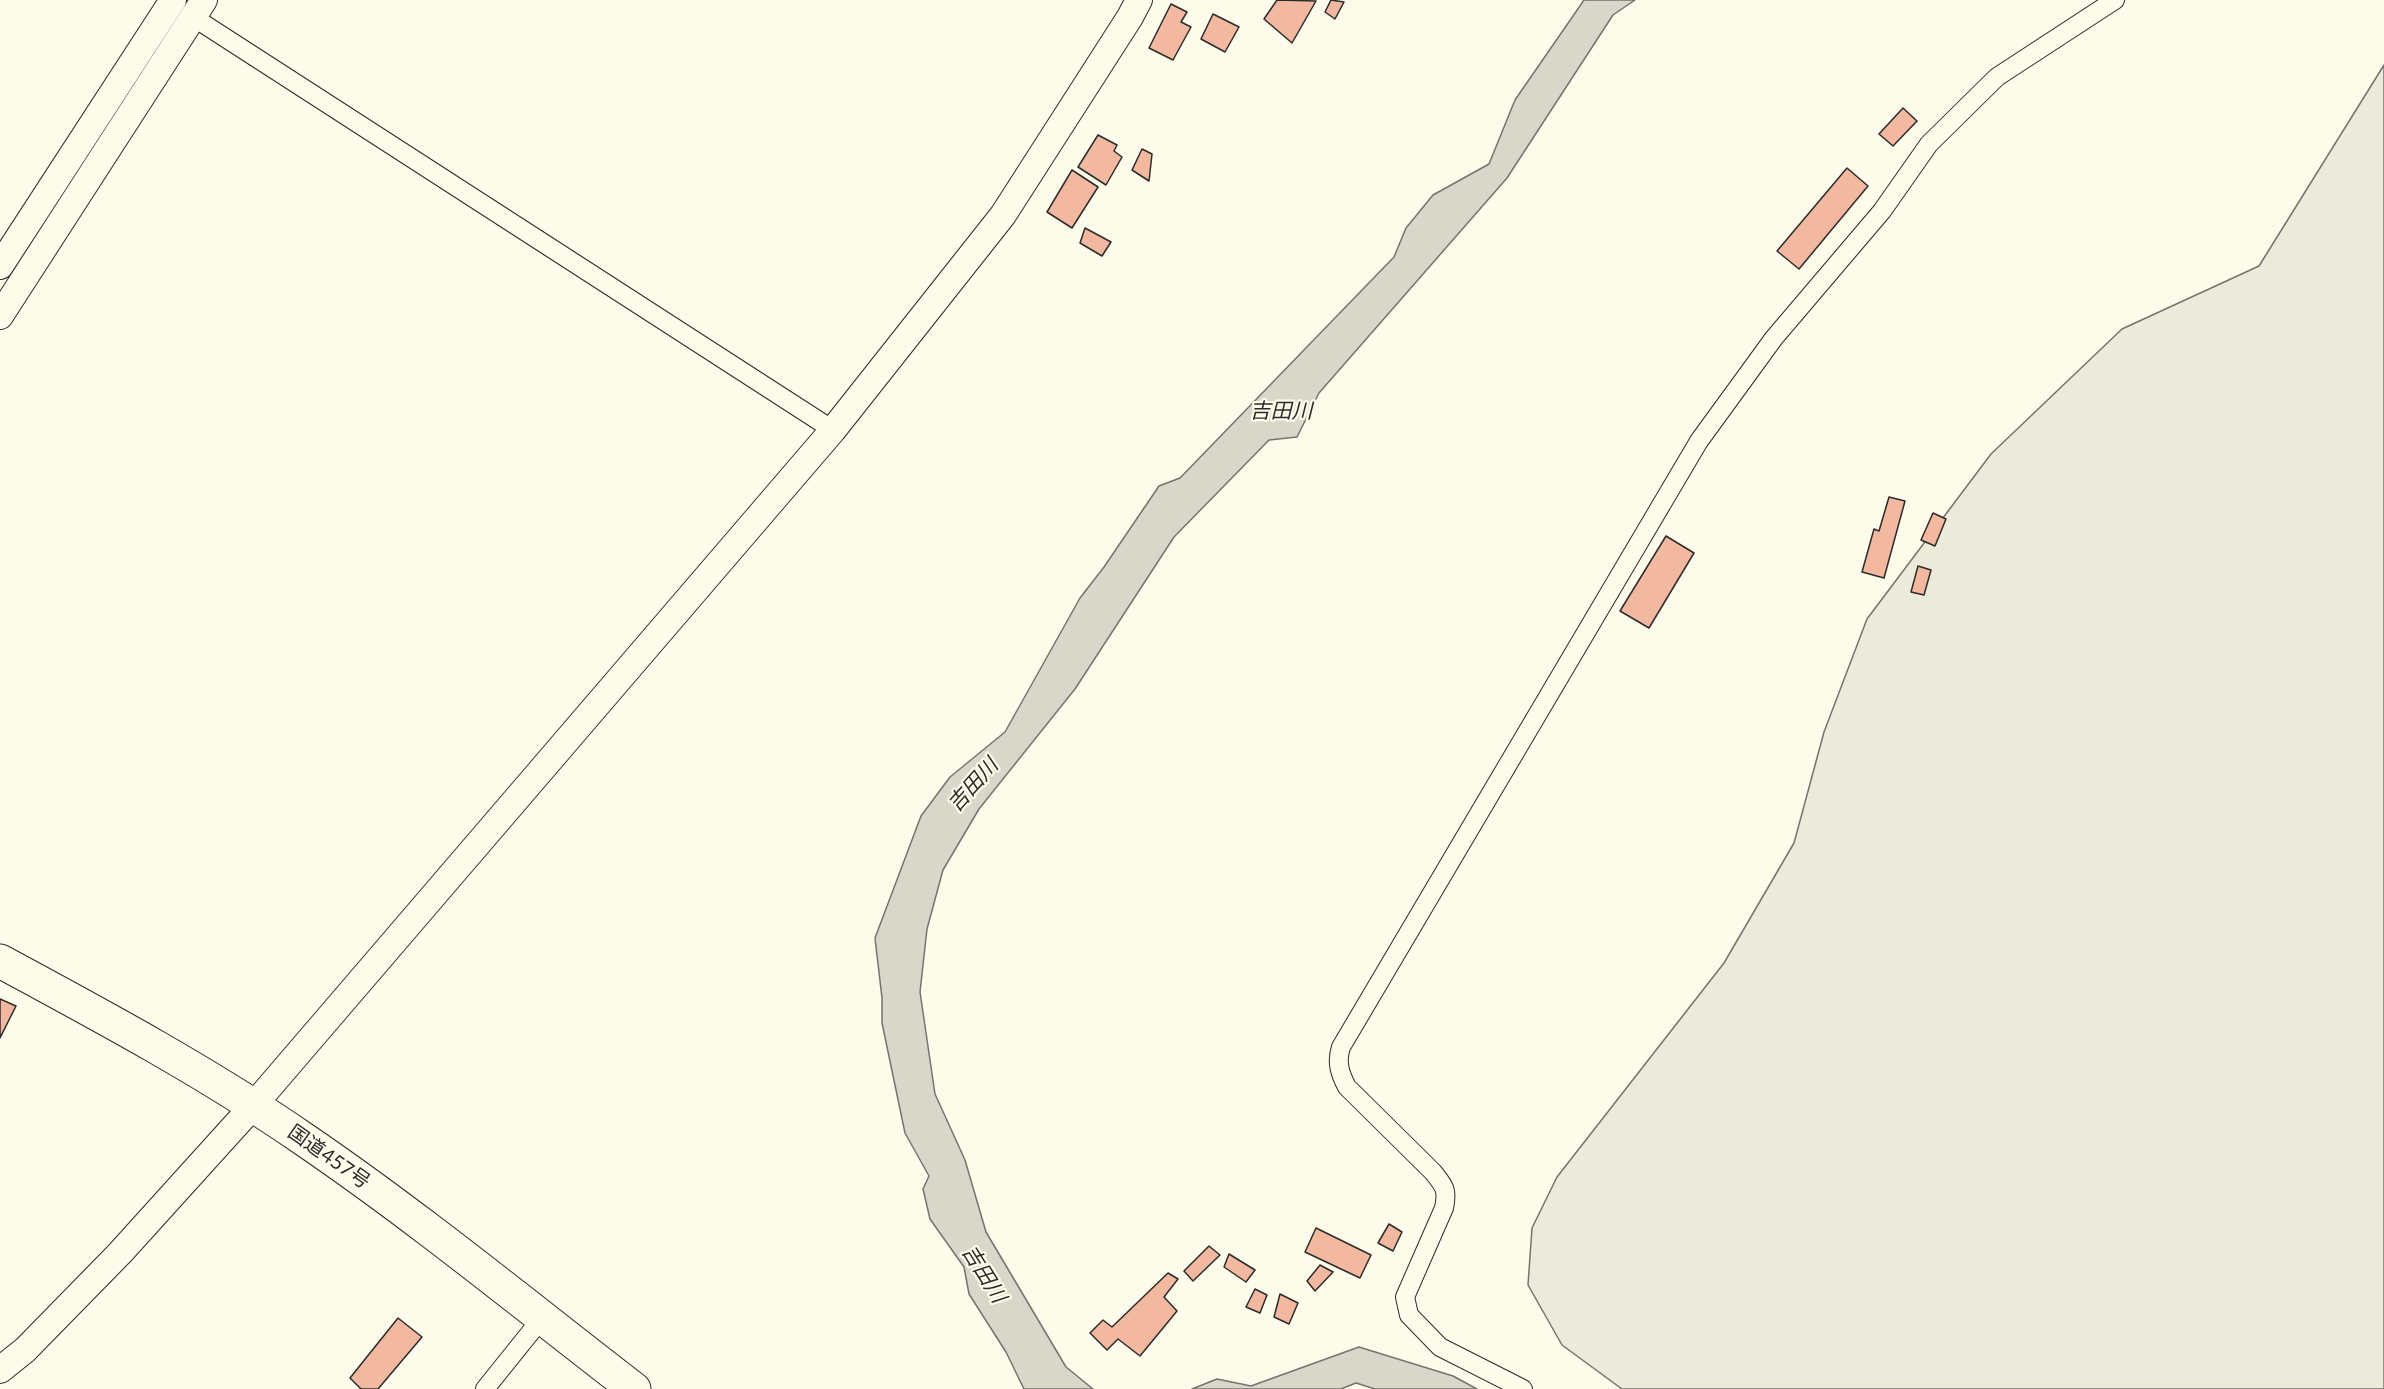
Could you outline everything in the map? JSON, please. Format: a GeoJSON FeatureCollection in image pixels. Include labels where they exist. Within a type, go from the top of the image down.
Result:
{"type":"FeatureCollection","features":[{"type":"Feature","properties":{"kind":"highway","name":"国道457号"},"geometry":{"type":"LineString","coordinates":[[0,962],[121,1026],[303,1138],[396,1203],[634,1389]]}},
{"type":"Feature","properties":{"kind":"street"},"geometry":{"type":"LineString","coordinates":[[0,1370],[25,1350],[120,1253],[253,1106],[833,430],[1003,215],[1130,17],[1138,0]]}},
{"type":"Feature","properties":{"kind":"street"},"geometry":{"type":"LineString","coordinates":[[1523,1389],[1440,1347],[1409,1315],[1406,1297],[1444,1208],[1447,1194],[1433,1172],[1347,1088],[1340,1071],[1338,1056],[1341,1047],[1699,441],[1774,338],[1882,211],[1929,144],[1997,77],[2115,0]]}},
{"type":"Feature","properties":{"kind":"street"},"geometry":{"type":"LineString","coordinates":[[0,266],[170,1]]}},
{"type":"Feature","properties":{"kind":"street"},"geometry":{"type":"LineString","coordinates":[[0,316],[199,8],[833,430]]}},
{"type":"Feature","properties":{"kind":"street"},"geometry":{"type":"LineString","coordinates":[[485,1389],[542,1318]]}},
{"type":"Feature","properties":{"kind":"shaded area"},"geometry":{"type":"Polygon","coordinates":[[[2384,65],[2384,1389],[1622,1389],[1562,1345],[1528,1285],[1532,1228],[1557,1177],[1724,963],[1794,843],[1824,732],[1867,619],[1991,454],[2122,329],[2259,266],[2384,65]]]}},
{"type":"Feature","properties":{"kind":"water","name":"吉田川"},"geometry":{"type":"Polygon","coordinates":[[[1584,0],[1635,0],[1613,15],[1507,178],[1319,393],[1297,437],[1269,440],[1174,537],[1075,689],[979,809],[943,870],[927,929],[920,992],[935,1094],[965,1160],[986,1232],[1066,1367],[1093,1389],[1024,1389],[1006,1352],[969,1294],[964,1267],[930,1219],[923,1189],[929,1176],[905,1133],[882,1023],[882,998],[875,938],[921,816],[950,777],[1005,732],[1080,598],[1159,486],[1180,478],[1394,257],[1406,228],[1433,195],[1489,164],[1515,100],[1584,0]]]}},
{"type":"Feature","properties":{"kind":"water"},"geometry":{"type":"Polygon","coordinates":[[[1359,1347],[1453,1376],[1477,1389],[1375,1389],[1356,1383],[1341,1389],[1192,1389],[1217,1379],[1251,1386],[1359,1347]]]}},
{"type":"Feature","properties":{"kind":"building"},"geometry":{"type":"Polygon","coordinates":[[[1277,0],[1316,1],[1292,43],[1264,19],[1277,0]]]}},
{"type":"Feature","properties":{"kind":"building"},"geometry":{"type":"Polygon","coordinates":[[[1331,0],[1344,2],[1335,19],[1325,12],[1331,0]]]}},
{"type":"Feature","properties":{"kind":"building"},"geometry":{"type":"Polygon","coordinates":[[[1171,4],[1187,12],[1181,22],[1191,27],[1173,60],[1149,48],[1171,4]]]}},
{"type":"Feature","properties":{"kind":"building"},"geometry":{"type":"Polygon","coordinates":[[[1213,14],[1239,27],[1225,52],[1201,39],[1213,14]]]}},
{"type":"Feature","properties":{"kind":"building"},"geometry":{"type":"Polygon","coordinates":[[[1903,108],[1917,121],[1893,146],[1879,134],[1903,108]]]}},
{"type":"Feature","properties":{"kind":"building"},"geometry":{"type":"Polygon","coordinates":[[[1098,135],[1117,145],[1114,151],[1122,157],[1106,185],[1078,167],[1098,135]]]}},
{"type":"Feature","properties":{"kind":"building"},"geometry":{"type":"Polygon","coordinates":[[[1142,149],[1152,154],[1149,181],[1132,170],[1142,149]]]}},
{"type":"Feature","properties":{"kind":"building"},"geometry":{"type":"Polygon","coordinates":[[[1847,168],[1868,186],[1799,269],[1777,251],[1847,168]]]}},
{"type":"Feature","properties":{"kind":"building"},"geometry":{"type":"Polygon","coordinates":[[[1072,170],[1098,187],[1072,228],[1047,212],[1072,170]]]}},
{"type":"Feature","properties":{"kind":"building"},"geometry":{"type":"Polygon","coordinates":[[[1085,228],[1111,242],[1102,256],[1080,243],[1085,228]]]}},
{"type":"Feature","properties":{"kind":"building"},"geometry":{"type":"Polygon","coordinates":[[[1889,497],[1905,501],[1884,578],[1862,572],[1874,529],[1879,531],[1889,497]]]}},
{"type":"Feature","properties":{"kind":"building"},"geometry":{"type":"Polygon","coordinates":[[[1933,513],[1946,519],[1935,546],[1921,540],[1933,513]]]}},
{"type":"Feature","properties":{"kind":"building"},"geometry":{"type":"Polygon","coordinates":[[[1666,536],[1694,553],[1649,628],[1620,611],[1666,536]]]}},
{"type":"Feature","properties":{"kind":"building"},"geometry":{"type":"Polygon","coordinates":[[[1918,566],[1931,570],[1924,595],[1911,592],[1918,566]]]}},
{"type":"Feature","properties":{"kind":"building"},"geometry":{"type":"Polygon","coordinates":[[[0,999],[16,1006],[0,1038],[0,999]]]}},
{"type":"Feature","properties":{"kind":"building"},"geometry":{"type":"Polygon","coordinates":[[[1389,1224],[1402,1232],[1393,1251],[1378,1243],[1389,1224]]]}},
{"type":"Feature","properties":{"kind":"building"},"geometry":{"type":"Polygon","coordinates":[[[1316,1228],[1371,1255],[1360,1278],[1305,1252],[1316,1228]]]}},
{"type":"Feature","properties":{"kind":"building"},"geometry":{"type":"Polygon","coordinates":[[[1209,1246],[1220,1255],[1193,1281],[1184,1271],[1209,1246]]]}},
{"type":"Feature","properties":{"kind":"building"},"geometry":{"type":"Polygon","coordinates":[[[1229,1254],[1255,1270],[1246,1282],[1224,1267],[1229,1254]]]}},
{"type":"Feature","properties":{"kind":"building"},"geometry":{"type":"Polygon","coordinates":[[[1320,1265],[1333,1272],[1315,1291],[1307,1281],[1320,1265]]]}},
{"type":"Feature","properties":{"kind":"building"},"geometry":{"type":"Polygon","coordinates":[[[1168,1273],[1178,1279],[1164,1297],[1177,1311],[1140,1356],[1118,1339],[1107,1350],[1090,1333],[1103,1320],[1112,1327],[1168,1273]]]}},
{"type":"Feature","properties":{"kind":"building"},"geometry":{"type":"Polygon","coordinates":[[[1255,1289],[1267,1295],[1260,1313],[1246,1307],[1255,1289]]]}},
{"type":"Feature","properties":{"kind":"building"},"geometry":{"type":"Polygon","coordinates":[[[1280,1294],[1298,1303],[1289,1324],[1274,1317],[1280,1294]]]}},
{"type":"Feature","properties":{"kind":"building"},"geometry":{"type":"Polygon","coordinates":[[[398,1318],[422,1337],[378,1389],[361,1389],[350,1378],[398,1318]]]}}]}
